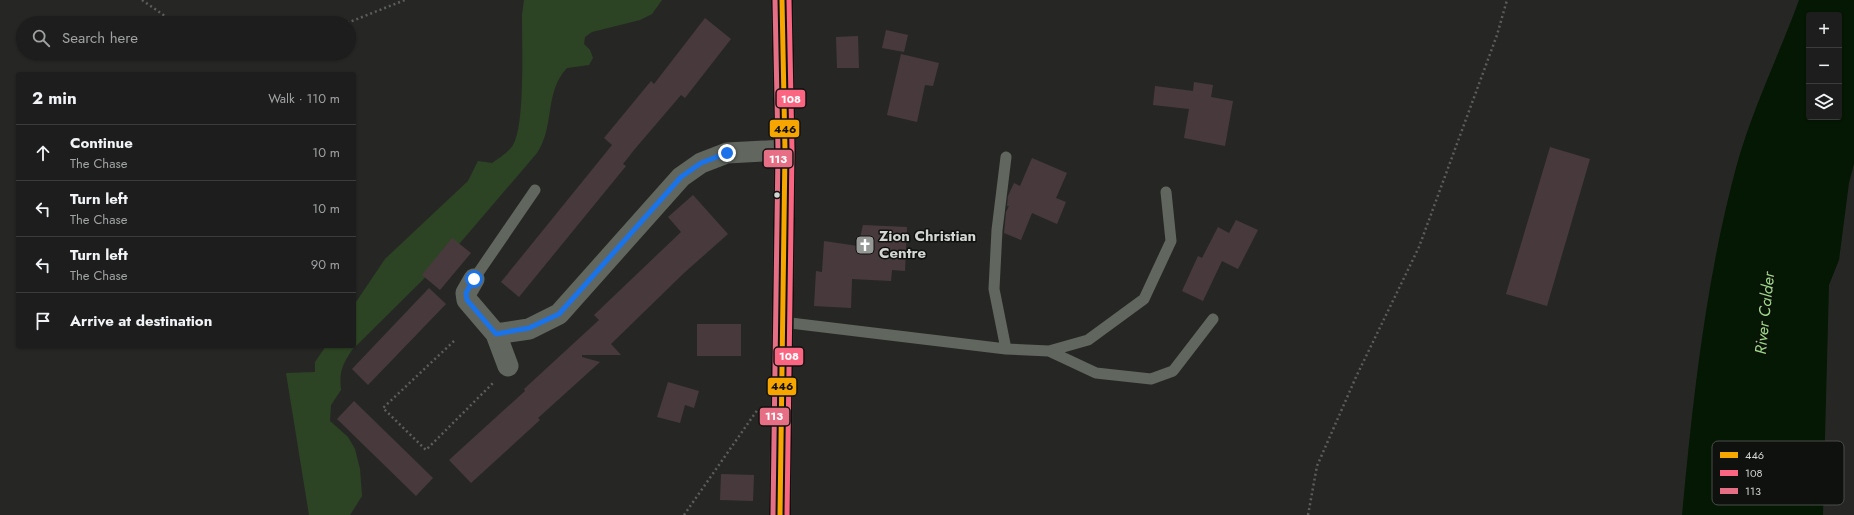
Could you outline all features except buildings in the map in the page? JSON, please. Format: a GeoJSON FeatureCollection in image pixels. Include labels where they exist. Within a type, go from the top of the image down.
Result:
{"type":"FeatureCollection","features":[{"type":"Feature","properties":{"kind":"main road"},"geometry":{"type":"LineString","coordinates":[[780,515],[785,150],[782,0]]}},
{"type":"Feature","properties":{"kind":"street"},"geometry":{"type":"LineString","coordinates":[[496,334],[529,328],[559,314],[681,177],[701,163],[727,153],[785,150]]}},
{"type":"Feature","properties":{"kind":"street"},"geometry":{"type":"LineString","coordinates":[[474,279],[466,293],[467,300],[496,334],[508,366]]}},
{"type":"Feature","properties":{"kind":"lane"},"geometry":{"type":"LineString","coordinates":[[1006,157],[997,230],[994,289],[1006,349]]}},
{"type":"Feature","properties":{"kind":"lane"},"geometry":{"type":"LineString","coordinates":[[474,279],[535,190]]}},
{"type":"Feature","properties":{"kind":"lane"},"geometry":{"type":"LineString","coordinates":[[782,322],[1006,349],[1049,351],[1088,340],[1144,299],[1171,242],[1166,192]]}},
{"type":"Feature","properties":{"kind":"lane"},"geometry":{"type":"LineString","coordinates":[[1049,351],[1096,373],[1151,378],[1173,371],[1212,319]]}},
{"type":"Feature","properties":{"kind":"path"},"geometry":{"type":"LineString","coordinates":[[142,0],[165,16]]}},
{"type":"Feature","properties":{"kind":"path"},"geometry":{"type":"LineString","coordinates":[[356,19],[405,0]]}},
{"type":"Feature","properties":{"kind":"path"},"geometry":{"type":"LineString","coordinates":[[1308,515],[1318,466],[1356,377],[1419,247],[1494,42],[1507,0]]}},
{"type":"Feature","properties":{"kind":"path"},"geometry":{"type":"LineString","coordinates":[[454,341],[384,408],[426,450],[508,366]]}},
{"type":"Feature","properties":{"kind":"path"},"geometry":{"type":"LineString","coordinates":[[684,515],[759,407]]}},
{"type":"Feature","properties":{"kind":"green space"},"geometry":{"type":"Polygon","coordinates":[[[524,0],[662,0],[652,14],[640,20],[592,32],[585,37],[584,44],[590,50],[593,58],[589,65],[567,68],[560,77],[552,99],[543,143],[537,153],[460,243],[356,346],[356,302],[385,259],[468,181],[478,161],[492,163],[510,149],[514,143],[518,133],[520,118],[522,15],[524,0]]]}},
{"type":"Feature","properties":{"kind":"green space"},"geometry":{"type":"Polygon","coordinates":[[[325,348],[354,348],[342,369],[340,378],[341,390],[331,405],[330,421],[348,437],[355,449],[360,469],[362,496],[350,515],[309,515],[286,373],[315,372],[315,362],[325,348]]]}},
{"type":"Feature","properties":{"kind":"water","name":"River Calder"},"geometry":{"type":"Polygon","coordinates":[[[1799,0],[1854,0],[1854,164],[1849,183],[1839,260],[1829,285],[1825,441],[1712,441],[1712,505],[1823,505],[1823,515],[1682,515],[1696,382],[1709,294],[1726,207],[1743,143],[1799,0]]]}},
{"type":"Feature","properties":{"kind":"transit line","name":"113"},"geometry":{"type":"LineString","coordinates":[[773,515],[778,150],[775,0]]}},
{"type":"Feature","properties":{"kind":"transit line","name":"446"},"geometry":{"type":"LineString","coordinates":[[780,515],[785,150],[782,0]]}},
{"type":"Feature","properties":{"kind":"transit line","name":"108"},"geometry":{"type":"LineString","coordinates":[[787,515],[792,150],[789,0]]}},
{"type":"Feature","properties":{"kind":"place","name":"Zion Christian Centre"},"geometry":{"type":"Point","coordinates":[865,245]}},
{"type":"Feature","properties":{"kind":"route"},"geometry":{"type":"LineString","coordinates":[[474,279],[466,293],[467,300],[496,334],[529,328],[559,314],[681,177],[701,163],[727,153]]}}]}
